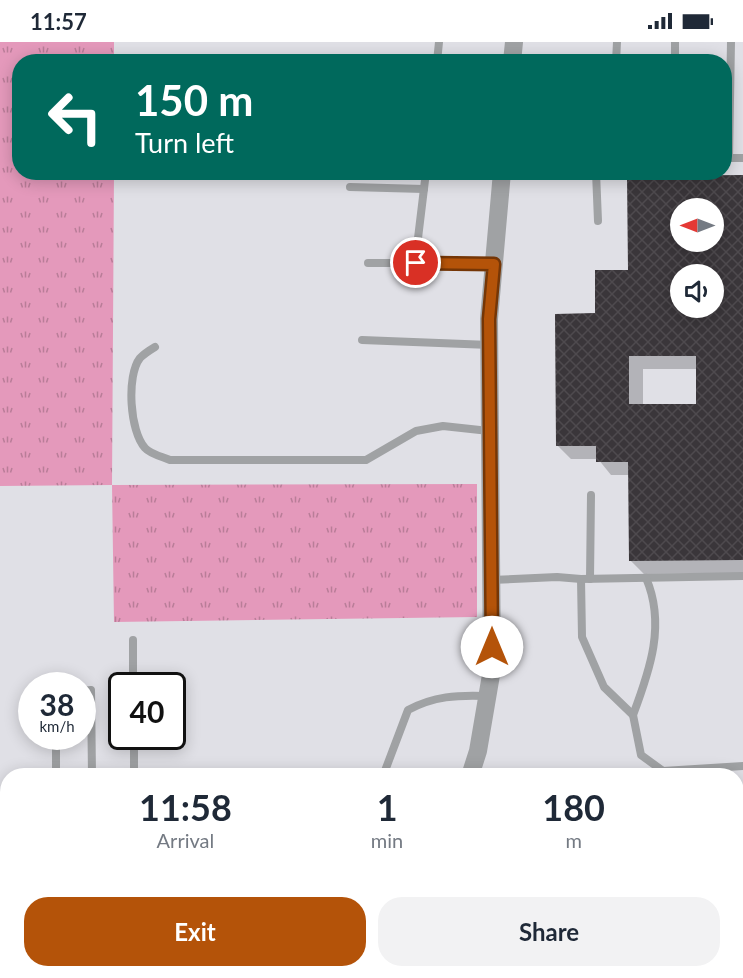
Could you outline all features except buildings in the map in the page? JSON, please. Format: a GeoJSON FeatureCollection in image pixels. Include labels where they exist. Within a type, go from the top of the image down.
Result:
{"type":"FeatureCollection","features":[{"type":"Feature","properties":{"kind":"street"},"geometry":{"type":"LineString","coordinates":[[473,768],[478,751],[492,669],[489,345],[501,180]]}},
{"type":"Feature","properties":{"kind":"lane"},"geometry":{"type":"LineString","coordinates":[[416,263],[425,180]]}},
{"type":"Feature","properties":{"kind":"lane"},"geometry":{"type":"LineString","coordinates":[[596,180],[598,221]]}},
{"type":"Feature","properties":{"kind":"lane"},"geometry":{"type":"LineString","coordinates":[[350,188],[424,189]]}},
{"type":"Feature","properties":{"kind":"lane"},"geometry":{"type":"LineString","coordinates":[[368,263],[494,264]]}},
{"type":"Feature","properties":{"kind":"lane"},"geometry":{"type":"LineString","coordinates":[[362,340],[489,345]]}},
{"type":"Feature","properties":{"kind":"lane"},"geometry":{"type":"LineString","coordinates":[[155,347],[139,359],[134,378],[131,409],[136,433],[146,449],[170,460],[366,460],[416,431],[443,426],[490,431]]}},
{"type":"Feature","properties":{"kind":"lane"},"geometry":{"type":"LineString","coordinates":[[590,579],[591,495]]}},
{"type":"Feature","properties":{"kind":"lane"},"geometry":{"type":"LineString","coordinates":[[491,580],[557,577],[590,579],[743,576]]}},
{"type":"Feature","properties":{"kind":"lane"},"geometry":{"type":"LineString","coordinates":[[646,578],[652,593],[656,638],[633,715],[641,755],[659,768]]}},
{"type":"Feature","properties":{"kind":"lane"},"geometry":{"type":"LineString","coordinates":[[581,579],[582,637],[604,687],[633,715]]}},
{"type":"Feature","properties":{"kind":"lane"},"geometry":{"type":"LineString","coordinates":[[133,640],[133,672]]}},
{"type":"Feature","properties":{"kind":"lane"},"geometry":{"type":"LineString","coordinates":[[386,768],[408,710],[426,700],[450,695],[488,696]]}},
{"type":"Feature","properties":{"kind":"lane"},"geometry":{"type":"LineString","coordinates":[[56,750],[56,768]]}},
{"type":"Feature","properties":{"kind":"lane"},"geometry":{"type":"LineString","coordinates":[[92,750],[92,768]]}},
{"type":"Feature","properties":{"kind":"lane"},"geometry":{"type":"LineString","coordinates":[[134,750],[134,768]]}},
{"type":"Feature","properties":{"kind":"lane"},"geometry":{"type":"LineString","coordinates":[[711,768],[743,766]]}},
{"type":"Feature","properties":{"kind":"green space"},"geometry":{"type":"Polygon","coordinates":[[[0,42],[114,42],[114,54],[12,54],[12,180],[114,180],[112,485],[0,486],[0,42]]]}},
{"type":"Feature","properties":{"kind":"green space"},"geometry":{"type":"Polygon","coordinates":[[[477,484],[477,617],[114,622],[112,485],[477,484]]]}},
{"type":"Feature","properties":{"kind":"route"},"geometry":{"type":"LineString","coordinates":[[416,263],[494,264],[489,319],[492,647]]}}]}
